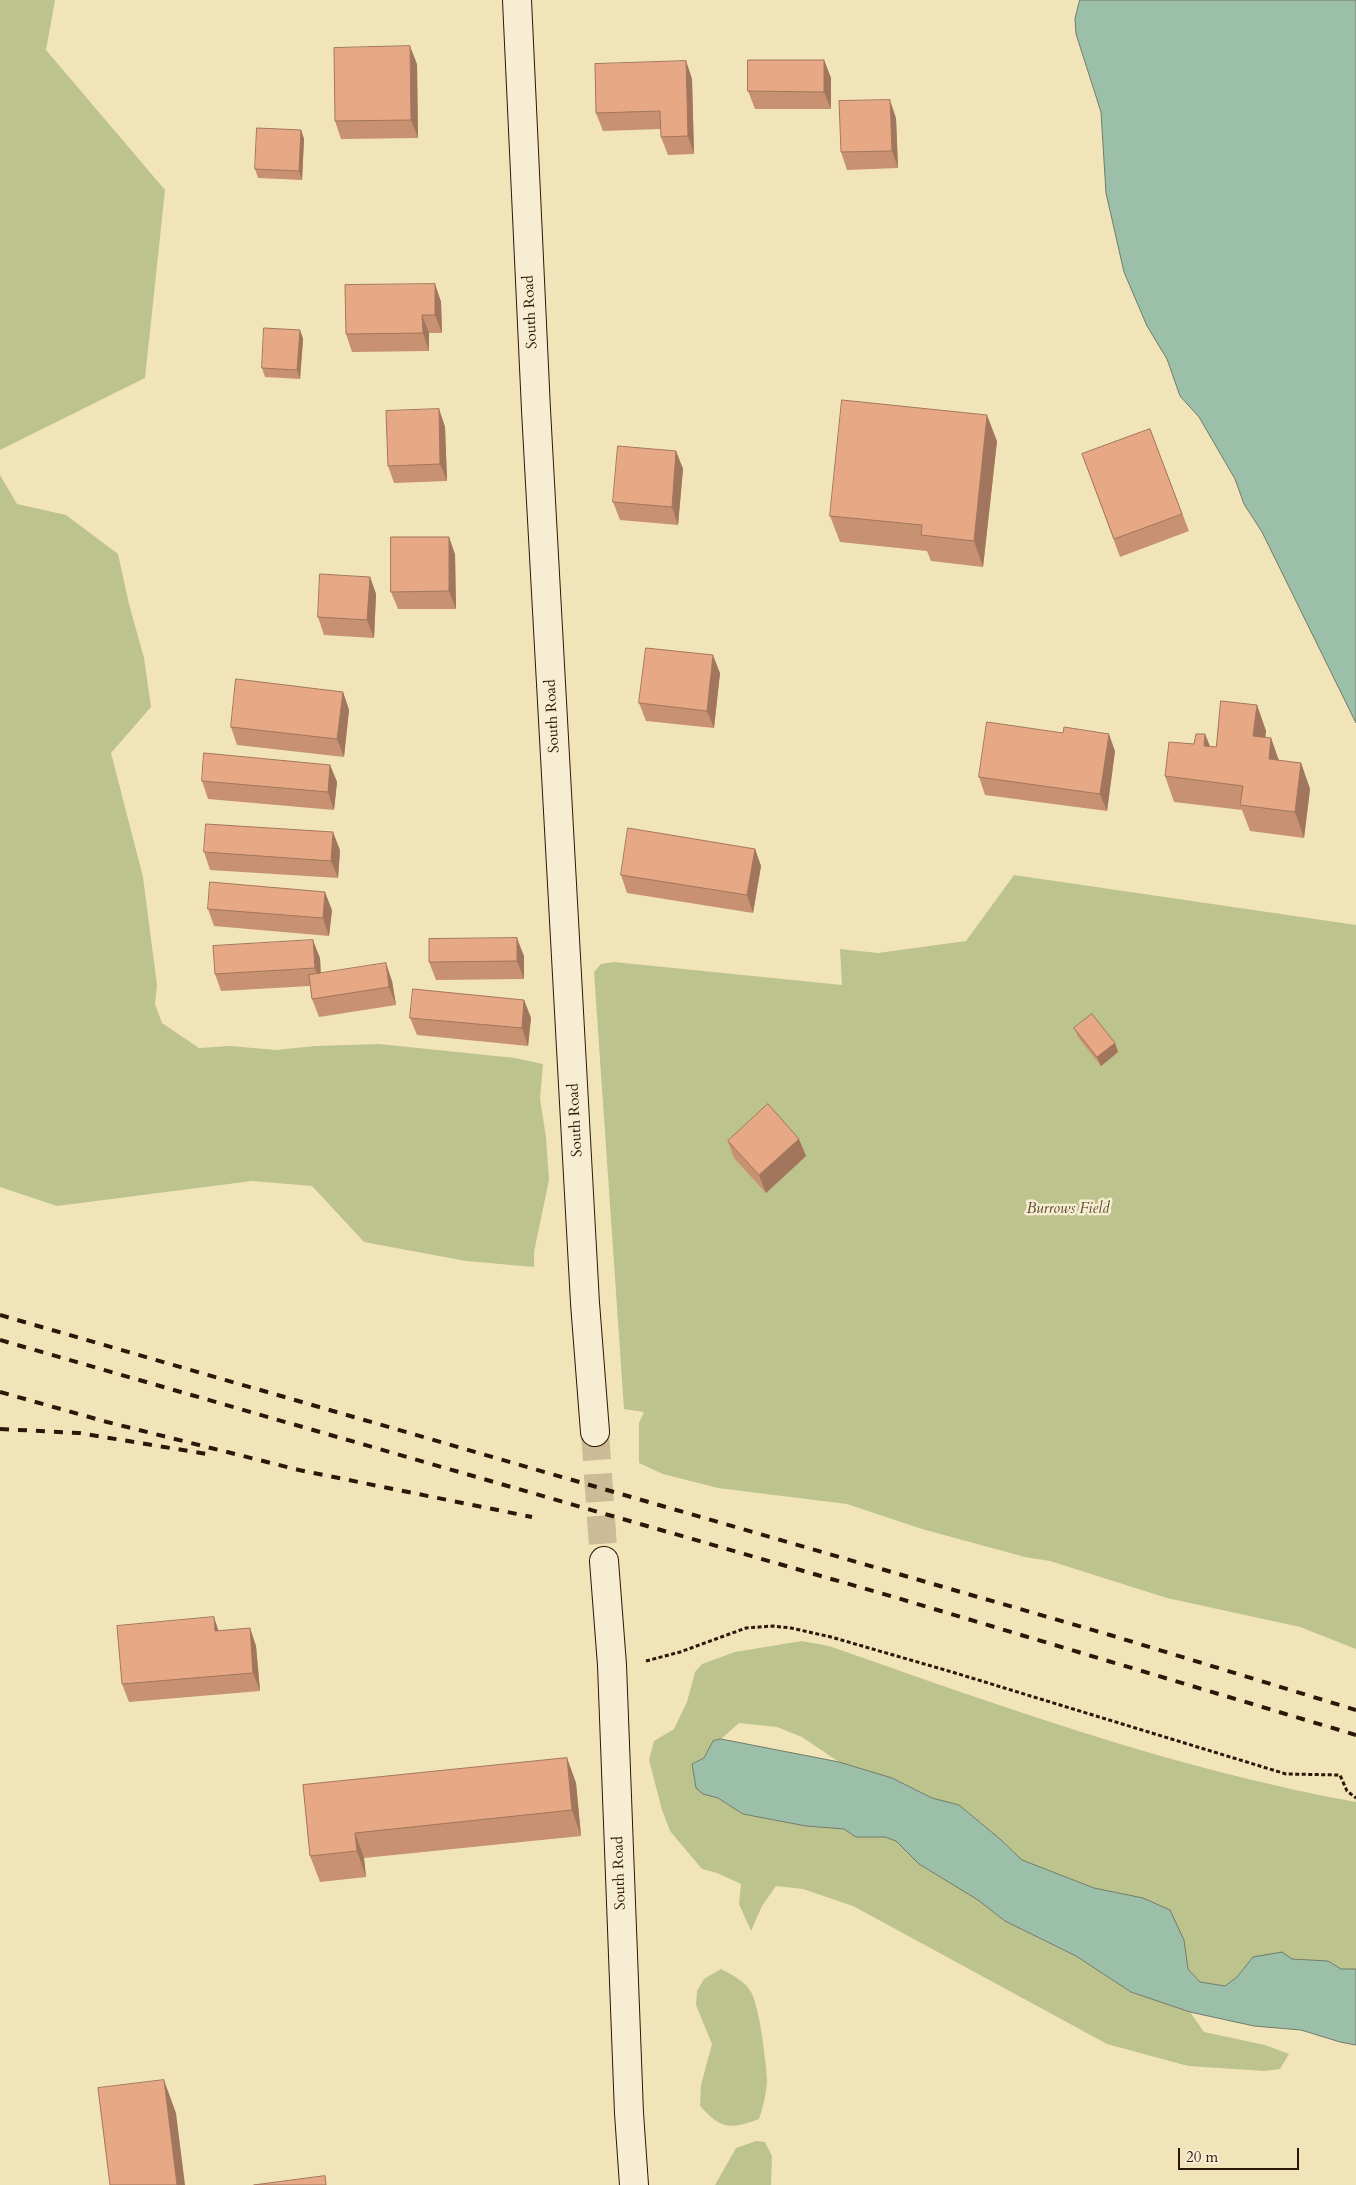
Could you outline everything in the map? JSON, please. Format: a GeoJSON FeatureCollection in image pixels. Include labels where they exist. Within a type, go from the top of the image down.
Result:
{"type":"FeatureCollection","features":[{"type":"Feature","properties":{"kind":"main road","name":"South Road"},"geometry":{"type":"LineString","coordinates":[[517,0],[536,410],[585,1303],[595,1432]]}},
{"type":"Feature","properties":{"kind":"main road","name":"South Road"},"geometry":{"type":"LineString","coordinates":[[604,1561],[612,1665],[628,2093],[634,2185]]}},
{"type":"Feature","properties":{"kind":"path"},"geometry":{"type":"LineString","coordinates":[[612,1665],[659,1659],[746,1628],[773,1626],[801,1630],[952,1672],[1286,1774],[1340,1775],[1347,1792],[1356,1798]]}},
{"type":"Feature","properties":{"kind":"green space"},"geometry":{"type":"Polygon","coordinates":[[[0,0],[55,0],[46,50],[165,190],[145,378],[0,450],[0,0]]]}},
{"type":"Feature","properties":{"kind":"green space"},"geometry":{"type":"Polygon","coordinates":[[[0,475],[17,504],[66,515],[118,554],[144,658],[151,707],[111,753],[143,877],[157,985],[155,1004],[162,1023],[199,1048],[230,1046],[276,1050],[315,1046],[379,1044],[515,1058],[543,1064],[540,1099],[546,1137],[549,1180],[534,1252],[534,1267],[466,1261],[364,1242],[312,1186],[252,1181],[57,1206],[0,1187],[0,475]]]}},
{"type":"Feature","properties":{"kind":"green space","name":"Burrows Field"},"geometry":{"type":"Polygon","coordinates":[[[1014,875],[1356,925],[1356,1649],[1300,1627],[1167,1598],[1050,1561],[1025,1557],[922,1529],[847,1504],[718,1488],[663,1474],[639,1463],[639,1423],[644,1412],[624,1409],[594,972],[601,964],[614,962],[842,985],[840,949],[878,953],[966,941],[1014,875]]]}},
{"type":"Feature","properties":{"kind":"green space"},"geometry":{"type":"Polygon","coordinates":[[[802,1641],[829,1646],[1090,1735],[1222,1773],[1356,1802],[1356,1969],[1341,1969],[1328,1961],[1253,1957],[1237,1977],[1225,1986],[1200,1982],[1188,1969],[1184,1940],[1143,1898],[1094,1888],[1022,1860],[959,1805],[932,1798],[892,1778],[839,1762],[802,1737],[777,1727],[739,1723],[721,1739],[713,1741],[704,1758],[692,1764],[703,1794],[718,1798],[743,1814],[806,1826],[844,1829],[856,1837],[885,1837],[896,1841],[919,1864],[978,1900],[1005,1921],[1076,1956],[1131,1992],[1190,2012],[1204,2032],[1265,2045],[1289,2054],[1280,2069],[1265,2071],[1188,2066],[1107,2044],[853,1906],[803,1889],[776,1886],[762,1906],[751,1931],[739,1904],[741,1884],[717,1873],[702,1869],[670,1831],[662,1810],[649,1760],[654,1741],[674,1729],[687,1702],[695,1672],[702,1664],[735,1652],[802,1641]]]}},
{"type":"Feature","properties":{"kind":"green space"},"geometry":{"type":"Polygon","coordinates":[[[721,1969],[738,1979],[751,1992],[757,2009],[767,2074],[766,2092],[759,2119],[733,2126],[720,2123],[707,2114],[700,2106],[701,2085],[712,2044],[696,2005],[697,1991],[704,1979],[721,1969]]]}},
{"type":"Feature","properties":{"kind":"green space"},"geometry":{"type":"Polygon","coordinates":[[[756,2141],[765,2142],[772,2156],[771,2185],[715,2185],[736,2148],[756,2141]]]}},
{"type":"Feature","properties":{"kind":"shaded area"},"geometry":{"type":"Polygon","coordinates":[[[1080,0],[1356,0],[1356,723],[1262,532],[1244,504],[1235,479],[1199,417],[1180,396],[1167,359],[1147,326],[1124,272],[1106,193],[1101,112],[1076,34],[1075,19],[1080,0]]]}},
{"type":"Feature","properties":{"kind":"shaded area"},"geometry":{"type":"Polygon","coordinates":[[[721,1739],[839,1762],[892,1778],[932,1798],[959,1805],[1022,1860],[1094,1888],[1143,1898],[1170,1910],[1184,1940],[1188,1969],[1200,1982],[1225,1986],[1237,1977],[1253,1957],[1282,1952],[1292,1959],[1328,1961],[1341,1969],[1356,1969],[1356,2045],[1301,2030],[1254,2026],[1190,2012],[1131,1992],[1076,1956],[1005,1921],[978,1900],[919,1864],[896,1841],[885,1837],[856,1837],[844,1829],[806,1826],[743,1814],[718,1798],[703,1794],[696,1788],[692,1764],[704,1758],[713,1741],[721,1739]]]}},
{"type":"Feature","properties":{"kind":"building"},"geometry":{"type":"Polygon","coordinates":[[[410,46],[411,120],[335,121],[334,48],[410,46]]]}},
{"type":"Feature","properties":{"kind":"building"},"geometry":{"type":"Polygon","coordinates":[[[748,60],[824,60],[824,92],[748,91],[748,60]]]}},
{"type":"Feature","properties":{"kind":"building"},"geometry":{"type":"Polygon","coordinates":[[[686,61],[688,136],[661,137],[660,111],[596,113],[595,64],[686,61]]]}},
{"type":"Feature","properties":{"kind":"building"},"geometry":{"type":"Polygon","coordinates":[[[890,100],[892,151],[841,152],[839,101],[890,100]]]}},
{"type":"Feature","properties":{"kind":"building"},"geometry":{"type":"Polygon","coordinates":[[[257,128],[301,130],[299,171],[255,169],[257,128]]]}},
{"type":"Feature","properties":{"kind":"building"},"geometry":{"type":"Polygon","coordinates":[[[435,284],[435,315],[422,315],[423,333],[346,334],[345,285],[435,284]]]}},
{"type":"Feature","properties":{"kind":"building"},"geometry":{"type":"Polygon","coordinates":[[[264,328],[300,330],[297,370],[262,368],[264,328]]]}},
{"type":"Feature","properties":{"kind":"building"},"geometry":{"type":"Polygon","coordinates":[[[842,400],[987,415],[974,541],[921,535],[922,525],[830,516],[842,400]]]}},
{"type":"Feature","properties":{"kind":"building"},"geometry":{"type":"Polygon","coordinates":[[[439,409],[440,464],[388,466],[386,411],[439,409]]]}},
{"type":"Feature","properties":{"kind":"building"},"geometry":{"type":"Polygon","coordinates":[[[1150,429],[1182,514],[1114,539],[1082,454],[1150,429]]]}},
{"type":"Feature","properties":{"kind":"building"},"geometry":{"type":"Polygon","coordinates":[[[618,446],[676,451],[672,507],[613,502],[618,446]]]}},
{"type":"Feature","properties":{"kind":"building"},"geometry":{"type":"Polygon","coordinates":[[[391,537],[449,537],[449,591],[391,592],[391,537]]]}},
{"type":"Feature","properties":{"kind":"building"},"geometry":{"type":"Polygon","coordinates":[[[320,574],[370,577],[367,620],[318,617],[320,574]]]}},
{"type":"Feature","properties":{"kind":"building"},"geometry":{"type":"Polygon","coordinates":[[[646,648],[713,655],[707,711],[639,703],[646,648]]]}},
{"type":"Feature","properties":{"kind":"building"},"geometry":{"type":"Polygon","coordinates":[[[236,679],[343,692],[337,739],[231,727],[236,679]]]}},
{"type":"Feature","properties":{"kind":"building"},"geometry":{"type":"Polygon","coordinates":[[[1221,701],[1257,705],[1253,736],[1271,738],[1269,759],[1301,763],[1295,812],[1240,805],[1243,786],[1165,776],[1169,742],[1194,744],[1196,734],[1205,734],[1204,746],[1216,747],[1221,701]]]}},
{"type":"Feature","properties":{"kind":"building"},"geometry":{"type":"Polygon","coordinates":[[[987,722],[1063,733],[1064,727],[1109,734],[1100,794],[979,777],[987,722]]]}},
{"type":"Feature","properties":{"kind":"building"},"geometry":{"type":"Polygon","coordinates":[[[204,753],[330,765],[328,792],[202,781],[204,753]]]}},
{"type":"Feature","properties":{"kind":"building"},"geometry":{"type":"Polygon","coordinates":[[[206,824],[333,832],[331,861],[204,852],[206,824]]]}},
{"type":"Feature","properties":{"kind":"building"},"geometry":{"type":"Polygon","coordinates":[[[628,828],[755,849],[747,895],[621,875],[628,828]]]}},
{"type":"Feature","properties":{"kind":"building"},"geometry":{"type":"Polygon","coordinates":[[[210,882],[325,892],[323,918],[208,909],[210,882]]]}},
{"type":"Feature","properties":{"kind":"building"},"geometry":{"type":"Polygon","coordinates":[[[517,938],[517,961],[429,962],[429,939],[517,938]]]}},
{"type":"Feature","properties":{"kind":"building"},"geometry":{"type":"Polygon","coordinates":[[[313,940],[315,968],[215,974],[213,946],[313,940]]]}},
{"type":"Feature","properties":{"kind":"building"},"geometry":{"type":"Polygon","coordinates":[[[386,963],[389,987],[312,999],[309,975],[386,963]]]}},
{"type":"Feature","properties":{"kind":"building"},"geometry":{"type":"Polygon","coordinates":[[[413,989],[524,1000],[522,1028],[410,1018],[413,989]]]}},
{"type":"Feature","properties":{"kind":"building"},"geometry":{"type":"Polygon","coordinates":[[[1092,1014],[1115,1043],[1097,1057],[1074,1028],[1092,1014]]]}},
{"type":"Feature","properties":{"kind":"building"},"geometry":{"type":"Polygon","coordinates":[[[768,1104],[799,1139],[759,1175],[728,1141],[768,1104]]]}},
{"type":"Feature","properties":{"kind":"building"},"geometry":{"type":"Polygon","coordinates":[[[214,1617],[215,1631],[250,1628],[253,1673],[122,1684],[117,1626],[214,1617]]]}},
{"type":"Feature","properties":{"kind":"building"},"geometry":{"type":"Polygon","coordinates":[[[567,1758],[572,1810],[355,1833],[357,1851],[310,1856],[303,1785],[567,1758]]]}},
{"type":"Feature","properties":{"kind":"building"},"geometry":{"type":"Polygon","coordinates":[[[164,2080],[177,2185],[110,2185],[98,2088],[164,2080]]]}},
{"type":"Feature","properties":{"kind":"building"},"geometry":{"type":"Polygon","coordinates":[[[325,2176],[326,2185],[254,2185],[325,2176]]]}},
{"type":"Feature","properties":{"kind":"tunnel"},"geometry":{"type":"LineString","coordinates":[[595,1432],[604,1561]]}},
{"type":"Feature","properties":{"kind":"railway"},"geometry":{"type":"LineString","coordinates":[[0,1315],[1110,1635],[1356,1710]]}},
{"type":"Feature","properties":{"kind":"railway"},"geometry":{"type":"LineString","coordinates":[[0,1340],[894,1597],[1356,1735]]}},
{"type":"Feature","properties":{"kind":"railway"},"geometry":{"type":"LineString","coordinates":[[0,1392],[107,1422],[299,1470],[532,1517]]}},
{"type":"Feature","properties":{"kind":"railway"},"geometry":{"type":"LineString","coordinates":[[0,1429],[79,1433],[213,1455]]}}]}
